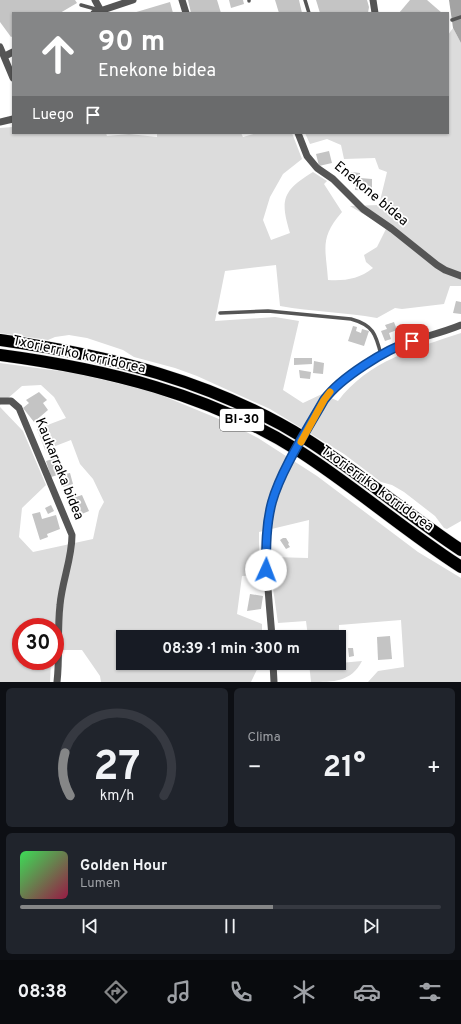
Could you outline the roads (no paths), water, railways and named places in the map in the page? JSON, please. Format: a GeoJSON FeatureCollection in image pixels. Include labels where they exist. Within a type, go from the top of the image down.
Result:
{"type":"FeatureCollection","features":[{"type":"Feature","properties":{"kind":"highway","name":"Txorierriko korridorea"},"geometry":{"type":"LineString","coordinates":[[0,340],[120,363],[183,380],[231,399],[313,443],[460,550]]}},
{"type":"Feature","properties":{"kind":"highway","name":"Txorierriko korridorea"},"geometry":{"type":"LineString","coordinates":[[0,355],[64,365],[142,383],[192,398],[232,415],[279,440],[323,467],[456,564]]}},
{"type":"Feature","properties":{"kind":"street"},"geometry":{"type":"LineString","coordinates":[[95,0],[99,12],[133,0]]}},
{"type":"Feature","properties":{"kind":"street"},"geometry":{"type":"LineString","coordinates":[[182,0],[186,12]]}},
{"type":"Feature","properties":{"kind":"street"},"geometry":{"type":"LineString","coordinates":[[373,0],[375,12]]}},
{"type":"Feature","properties":{"kind":"street"},"geometry":{"type":"LineString","coordinates":[[0,47],[12,75]]}},
{"type":"Feature","properties":{"kind":"street"},"geometry":{"type":"LineString","coordinates":[[5,56],[12,52]]}},
{"type":"Feature","properties":{"kind":"street"},"geometry":{"type":"LineString","coordinates":[[0,122],[12,119]]}},
{"type":"Feature","properties":{"kind":"street","name":"Enekone bidea"},"geometry":{"type":"LineString","coordinates":[[298,134],[307,156],[312,163],[333,179],[364,209],[392,228],[437,265],[445,270],[461,276]]}},
{"type":"Feature","properties":{"kind":"street"},"geometry":{"type":"LineString","coordinates":[[271,630],[266,563],[267,535],[272,503],[277,486],[324,400],[332,390],[347,378],[381,355],[402,344],[444,332],[461,325]]}},
{"type":"Feature","properties":{"kind":"street","name":"Kaukarraka bidea"},"geometry":{"type":"LineString","coordinates":[[0,401],[11,401],[19,408],[72,535],[72,549],[60,603],[60,663],[57,682]]}},
{"type":"Feature","properties":{"kind":"street"},"geometry":{"type":"LineString","coordinates":[[274,670],[274,682]]}},
{"type":"Feature","properties":{"kind":"lane"},"geometry":{"type":"LineString","coordinates":[[305,0],[309,12]]}},
{"type":"Feature","properties":{"kind":"lane"},"geometry":{"type":"LineString","coordinates":[[81,5],[99,12]]}},
{"type":"Feature","properties":{"kind":"lane"},"geometry":{"type":"LineString","coordinates":[[452,20],[461,17]]}},
{"type":"Feature","properties":{"kind":"lane"},"geometry":{"type":"LineString","coordinates":[[220,313],[268,311],[351,319],[370,328],[376,335],[381,355]]}}]}
